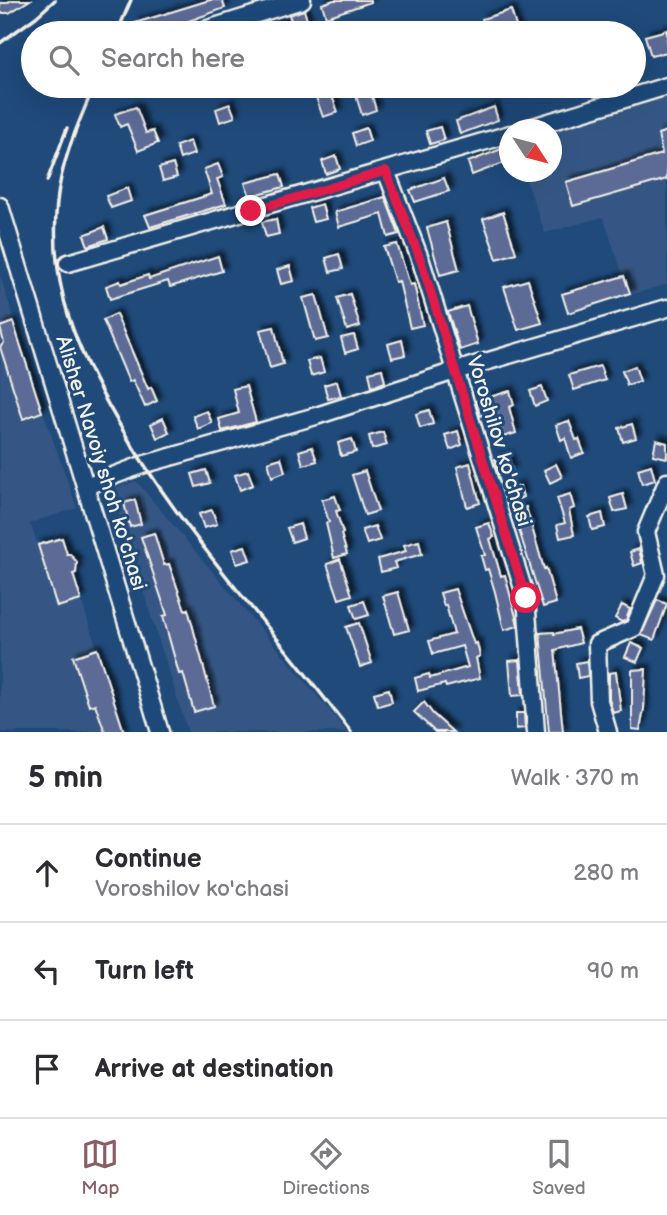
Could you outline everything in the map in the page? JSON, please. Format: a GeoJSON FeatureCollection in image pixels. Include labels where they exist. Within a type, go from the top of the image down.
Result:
{"type":"FeatureCollection","features":[{"type":"Feature","properties":{"kind":"street"},"geometry":{"type":"LineString","coordinates":[[234,21],[302,0]]}},
{"type":"Feature","properties":{"kind":"street"},"geometry":{"type":"LineString","coordinates":[[646,92],[667,86]]}},
{"type":"Feature","properties":{"kind":"street"},"geometry":{"type":"LineString","coordinates":[[559,119],[628,98]]}},
{"type":"Feature","properties":{"kind":"street"},"geometry":{"type":"LineString","coordinates":[[68,263],[499,137]]}},
{"type":"Feature","properties":{"kind":"street","name":"Voroshilov ko'chasi"},"geometry":{"type":"LineString","coordinates":[[386,171],[421,261],[526,598],[536,732]]}},
{"type":"Feature","properties":{"kind":"street","name":"Alisher Navoiy shoh ko'chasi"},"geometry":{"type":"LineString","coordinates":[[0,206],[160,732]]}},
{"type":"Feature","properties":{"kind":"street"},"geometry":{"type":"LineString","coordinates":[[86,486],[142,465],[667,308]]}},
{"type":"Feature","properties":{"kind":"street"},"geometry":{"type":"LineString","coordinates":[[608,732],[599,701],[597,643],[634,628],[656,575],[646,532],[667,482]]}},
{"type":"Feature","properties":{"kind":"shaded area"},"geometry":{"type":"Polygon","coordinates":[[[667,95],[667,284],[630,295],[603,217],[545,233],[527,182],[562,182],[562,129],[667,95]]]}},
{"type":"Feature","properties":{"kind":"shaded area"},"geometry":{"type":"Polygon","coordinates":[[[0,275],[43,412],[77,508],[30,523],[38,545],[62,538],[67,554],[77,562],[76,573],[73,575],[124,732],[0,732],[0,275]]]}},
{"type":"Feature","properties":{"kind":"shaded area"},"geometry":{"type":"Polygon","coordinates":[[[136,481],[346,732],[188,732],[111,490],[136,481]]]}},
{"type":"Feature","properties":{"kind":"building"},"geometry":{"type":"Polygon","coordinates":[[[30,0],[9,13],[0,13],[0,3],[30,0]]]}},
{"type":"Feature","properties":{"kind":"building"},"geometry":{"type":"Polygon","coordinates":[[[210,0],[222,0],[225,8],[189,21],[142,21],[210,0]]]}},
{"type":"Feature","properties":{"kind":"building"},"geometry":{"type":"Polygon","coordinates":[[[334,0],[371,2],[326,17],[322,4],[334,0]]]}},
{"type":"Feature","properties":{"kind":"building"},"geometry":{"type":"Polygon","coordinates":[[[304,10],[307,21],[288,21],[291,20],[289,15],[304,10]]]}},
{"type":"Feature","properties":{"kind":"building"},"geometry":{"type":"Polygon","coordinates":[[[511,10],[514,21],[483,21],[511,10]]]}},
{"type":"Feature","properties":{"kind":"building"},"geometry":{"type":"Polygon","coordinates":[[[667,30],[667,52],[651,56],[646,36],[667,30]]]}},
{"type":"Feature","properties":{"kind":"building"},"geometry":{"type":"Polygon","coordinates":[[[316,98],[333,98],[338,112],[323,117],[316,98]]]}},
{"type":"Feature","properties":{"kind":"building"},"geometry":{"type":"Polygon","coordinates":[[[357,98],[372,98],[376,110],[362,115],[357,98]]]}},
{"type":"Feature","properties":{"kind":"building"},"geometry":{"type":"Polygon","coordinates":[[[230,104],[235,117],[220,122],[216,109],[230,104]]]}},
{"type":"Feature","properties":{"kind":"building"},"geometry":{"type":"Polygon","coordinates":[[[136,107],[146,133],[153,131],[158,143],[138,151],[127,124],[120,127],[115,114],[136,107]]]}},
{"type":"Feature","properties":{"kind":"building"},"geometry":{"type":"Polygon","coordinates":[[[494,107],[498,120],[460,134],[456,121],[494,107]]]}},
{"type":"Feature","properties":{"kind":"building"},"geometry":{"type":"Polygon","coordinates":[[[440,127],[444,140],[430,144],[426,131],[440,127]]]}},
{"type":"Feature","properties":{"kind":"building"},"geometry":{"type":"Polygon","coordinates":[[[366,128],[370,141],[356,146],[352,133],[366,128]]]}},
{"type":"Feature","properties":{"kind":"building"},"geometry":{"type":"Polygon","coordinates":[[[667,131],[667,179],[573,206],[566,182],[662,154],[658,134],[667,131]]]}},
{"type":"Feature","properties":{"kind":"building"},"geometry":{"type":"Polygon","coordinates":[[[190,141],[194,154],[180,159],[176,146],[190,141]]]}},
{"type":"Feature","properties":{"kind":"building"},"geometry":{"type":"Polygon","coordinates":[[[499,150],[499,165],[472,175],[468,162],[499,150]]]}},
{"type":"Feature","properties":{"kind":"building"},"geometry":{"type":"Polygon","coordinates":[[[336,156],[340,169],[326,174],[322,161],[336,156]]]}},
{"type":"Feature","properties":{"kind":"building"},"geometry":{"type":"Polygon","coordinates":[[[173,164],[177,177],[163,181],[159,168],[173,164]]]}},
{"type":"Feature","properties":{"kind":"building"},"geometry":{"type":"Polygon","coordinates":[[[218,164],[223,177],[217,179],[226,204],[150,227],[145,215],[212,194],[204,169],[218,164]]]}},
{"type":"Feature","properties":{"kind":"building"},"geometry":{"type":"Polygon","coordinates":[[[280,174],[284,187],[250,196],[245,183],[280,174]]]}},
{"type":"Feature","properties":{"kind":"building"},"geometry":{"type":"Polygon","coordinates":[[[444,178],[449,191],[415,202],[410,190],[444,178]]]}},
{"type":"Feature","properties":{"kind":"building"},"geometry":{"type":"Polygon","coordinates":[[[127,188],[131,201],[111,208],[106,196],[127,188]]]}},
{"type":"Feature","properties":{"kind":"building"},"geometry":{"type":"Polygon","coordinates":[[[385,197],[399,234],[388,237],[382,214],[339,227],[335,212],[385,197]]]}},
{"type":"Feature","properties":{"kind":"building"},"geometry":{"type":"Polygon","coordinates":[[[322,204],[326,219],[313,222],[309,208],[322,204]]]}},
{"type":"Feature","properties":{"kind":"building"},"geometry":{"type":"Polygon","coordinates":[[[503,212],[516,253],[497,259],[483,219],[503,212]]]}},
{"type":"Feature","properties":{"kind":"building"},"geometry":{"type":"Polygon","coordinates":[[[276,219],[279,234],[266,237],[262,222],[276,219]]]}},
{"type":"Feature","properties":{"kind":"building"},"geometry":{"type":"Polygon","coordinates":[[[446,222],[459,270],[440,275],[427,228],[446,222]]]}},
{"type":"Feature","properties":{"kind":"building"},"geometry":{"type":"Polygon","coordinates":[[[104,227],[108,239],[88,246],[84,235],[104,227]]]}},
{"type":"Feature","properties":{"kind":"building"},"geometry":{"type":"Polygon","coordinates":[[[397,244],[410,285],[414,284],[423,325],[410,328],[399,281],[395,282],[384,247],[397,244]]]}},
{"type":"Feature","properties":{"kind":"building"},"geometry":{"type":"Polygon","coordinates":[[[339,254],[343,269],[330,272],[326,258],[339,254]]]}},
{"type":"Feature","properties":{"kind":"building"},"geometry":{"type":"Polygon","coordinates":[[[218,256],[222,271],[170,287],[168,281],[110,299],[106,286],[148,275],[149,279],[218,256]]]}},
{"type":"Feature","properties":{"kind":"building"},"geometry":{"type":"Polygon","coordinates":[[[290,266],[294,281],[281,284],[277,270],[290,266]]]}},
{"type":"Feature","properties":{"kind":"building"},"geometry":{"type":"Polygon","coordinates":[[[624,276],[630,293],[568,313],[562,294],[624,276]]]}},
{"type":"Feature","properties":{"kind":"building"},"geometry":{"type":"Polygon","coordinates":[[[528,280],[542,323],[518,330],[504,287],[528,280]]]}},
{"type":"Feature","properties":{"kind":"building"},"geometry":{"type":"Polygon","coordinates":[[[350,294],[360,326],[347,330],[337,298],[350,294]]]}},
{"type":"Feature","properties":{"kind":"building"},"geometry":{"type":"Polygon","coordinates":[[[316,295],[328,338],[315,341],[303,298],[316,295]]]}},
{"type":"Feature","properties":{"kind":"building"},"geometry":{"type":"Polygon","coordinates":[[[467,306],[478,344],[460,350],[448,312],[467,306]]]}},
{"type":"Feature","properties":{"kind":"building"},"geometry":{"type":"Polygon","coordinates":[[[116,314],[148,389],[151,387],[157,401],[145,407],[133,380],[129,382],[103,320],[116,314]]]}},
{"type":"Feature","properties":{"kind":"building"},"geometry":{"type":"Polygon","coordinates":[[[13,322],[42,412],[23,419],[0,347],[4,343],[0,327],[13,322]]]}},
{"type":"Feature","properties":{"kind":"building"},"geometry":{"type":"Polygon","coordinates":[[[274,327],[283,364],[270,368],[260,330],[274,327]]]}},
{"type":"Feature","properties":{"kind":"building"},"geometry":{"type":"Polygon","coordinates":[[[354,335],[358,349],[345,353],[341,338],[354,335]]]}},
{"type":"Feature","properties":{"kind":"building"},"geometry":{"type":"Polygon","coordinates":[[[402,340],[405,355],[392,358],[388,344],[402,340]]]}},
{"type":"Feature","properties":{"kind":"building"},"geometry":{"type":"Polygon","coordinates":[[[320,358],[324,372],[311,376],[307,361],[320,358]]]}},
{"type":"Feature","properties":{"kind":"building"},"geometry":{"type":"Polygon","coordinates":[[[600,366],[605,380],[574,390],[569,375],[600,366]]]}},
{"type":"Feature","properties":{"kind":"building"},"geometry":{"type":"Polygon","coordinates":[[[635,366],[640,381],[627,385],[622,371],[635,366]]]}},
{"type":"Feature","properties":{"kind":"building"},"geometry":{"type":"Polygon","coordinates":[[[382,369],[385,382],[372,387],[369,372],[382,369]]]}},
{"type":"Feature","properties":{"kind":"building"},"geometry":{"type":"Polygon","coordinates":[[[337,381],[341,396],[328,399],[324,385],[337,381]]]}},
{"type":"Feature","properties":{"kind":"building"},"geometry":{"type":"Polygon","coordinates":[[[246,386],[256,422],[222,431],[219,419],[239,413],[233,389],[246,386]]]}},
{"type":"Feature","properties":{"kind":"building"},"geometry":{"type":"Polygon","coordinates":[[[542,387],[547,401],[535,406],[530,391],[542,387]]]}},
{"type":"Feature","properties":{"kind":"building"},"geometry":{"type":"Polygon","coordinates":[[[510,391],[514,405],[509,407],[516,433],[503,437],[496,411],[480,416],[476,401],[510,391]]]}},
{"type":"Feature","properties":{"kind":"building"},"geometry":{"type":"Polygon","coordinates":[[[429,410],[433,424],[420,428],[416,414],[429,410]]]}},
{"type":"Feature","properties":{"kind":"building"},"geometry":{"type":"Polygon","coordinates":[[[207,411],[212,423],[198,429],[193,416],[207,411]]]}},
{"type":"Feature","properties":{"kind":"building"},"geometry":{"type":"Polygon","coordinates":[[[163,418],[169,432],[157,438],[151,424],[163,418]]]}},
{"type":"Feature","properties":{"kind":"building"},"geometry":{"type":"Polygon","coordinates":[[[569,421],[584,453],[571,458],[565,438],[561,440],[556,425],[569,421]]]}},
{"type":"Feature","properties":{"kind":"building"},"geometry":{"type":"Polygon","coordinates":[[[632,424],[636,438],[623,442],[619,428],[632,424]]]}},
{"type":"Feature","properties":{"kind":"building"},"geometry":{"type":"Polygon","coordinates":[[[458,431],[462,445],[450,450],[445,435],[458,431]]]}},
{"type":"Feature","properties":{"kind":"building"},"geometry":{"type":"Polygon","coordinates":[[[383,432],[387,445],[372,449],[369,436],[383,432]]]}},
{"type":"Feature","properties":{"kind":"building"},"geometry":{"type":"Polygon","coordinates":[[[352,439],[356,452],[341,456],[338,443],[352,439]]]}},
{"type":"Feature","properties":{"kind":"building"},"geometry":{"type":"Polygon","coordinates":[[[656,440],[667,443],[667,458],[653,455],[656,440]]]}},
{"type":"Feature","properties":{"kind":"building"},"geometry":{"type":"Polygon","coordinates":[[[312,447],[317,461],[303,465],[299,451],[312,447]]]}},
{"type":"Feature","properties":{"kind":"building"},"geometry":{"type":"Polygon","coordinates":[[[508,456],[512,470],[499,474],[495,459],[508,456]]]}},
{"type":"Feature","properties":{"kind":"building"},"geometry":{"type":"Polygon","coordinates":[[[281,458],[285,472],[272,477],[268,462],[281,458]]]}},
{"type":"Feature","properties":{"kind":"building"},"geometry":{"type":"Polygon","coordinates":[[[470,463],[480,503],[467,507],[457,467],[470,463]]]}},
{"type":"Feature","properties":{"kind":"building"},"geometry":{"type":"Polygon","coordinates":[[[556,464],[562,477],[550,483],[544,470],[556,464]]]}},
{"type":"Feature","properties":{"kind":"building"},"geometry":{"type":"Polygon","coordinates":[[[651,465],[655,480],[642,484],[638,469],[651,465]]]}},
{"type":"Feature","properties":{"kind":"building"},"geometry":{"type":"Polygon","coordinates":[[[206,470],[210,483],[196,487],[192,474],[206,470]]]}},
{"type":"Feature","properties":{"kind":"building"},"geometry":{"type":"Polygon","coordinates":[[[248,471],[253,485],[240,490],[235,475],[248,471]]]}},
{"type":"Feature","properties":{"kind":"building"},"geometry":{"type":"Polygon","coordinates":[[[365,471],[378,511],[365,515],[352,475],[365,471]]]}},
{"type":"Feature","properties":{"kind":"building"},"geometry":{"type":"Polygon","coordinates":[[[520,486],[523,497],[510,503],[507,489],[520,486]]]}},
{"type":"Feature","properties":{"kind":"building"},"geometry":{"type":"Polygon","coordinates":[[[570,494],[574,508],[569,510],[574,535],[560,538],[557,525],[565,523],[557,498],[570,494]]]}},
{"type":"Feature","properties":{"kind":"building"},"geometry":{"type":"Polygon","coordinates":[[[623,494],[627,509],[614,512],[610,498],[623,494]]]}},
{"type":"Feature","properties":{"kind":"building"},"geometry":{"type":"Polygon","coordinates":[[[335,496],[347,554],[334,558],[326,523],[329,522],[322,500],[335,496]]]}},
{"type":"Feature","properties":{"kind":"building"},"geometry":{"type":"Polygon","coordinates":[[[135,500],[141,524],[130,527],[124,503],[135,500]]]}},
{"type":"Feature","properties":{"kind":"building"},"geometry":{"type":"Polygon","coordinates":[[[526,507],[556,603],[543,607],[513,511],[526,507]]]}},
{"type":"Feature","properties":{"kind":"building"},"geometry":{"type":"Polygon","coordinates":[[[212,510],[217,524],[204,528],[199,514],[212,510]]]}},
{"type":"Feature","properties":{"kind":"building"},"geometry":{"type":"Polygon","coordinates":[[[602,513],[605,527],[592,530],[589,517],[602,513]]]}},
{"type":"Feature","properties":{"kind":"building"},"geometry":{"type":"Polygon","coordinates":[[[489,523],[494,537],[490,539],[501,576],[505,575],[518,626],[504,630],[488,569],[485,570],[481,556],[485,555],[476,527],[489,523]]]}},
{"type":"Feature","properties":{"kind":"building"},"geometry":{"type":"Polygon","coordinates":[[[300,524],[304,538],[292,542],[287,528],[300,524]]]}},
{"type":"Feature","properties":{"kind":"building"},"geometry":{"type":"Polygon","coordinates":[[[375,526],[380,540],[367,544],[362,530],[375,526]]]}},
{"type":"Feature","properties":{"kind":"building"},"geometry":{"type":"Polygon","coordinates":[[[154,533],[164,565],[169,564],[185,610],[188,609],[214,706],[194,712],[183,673],[179,674],[163,616],[167,615],[141,537],[154,533]]]}},
{"type":"Feature","properties":{"kind":"building"},"geometry":{"type":"Polygon","coordinates":[[[62,538],[67,554],[77,562],[76,573],[73,574],[81,600],[57,607],[38,545],[62,538]]]}},
{"type":"Feature","properties":{"kind":"building"},"geometry":{"type":"Polygon","coordinates":[[[419,541],[422,554],[394,562],[396,568],[381,572],[378,559],[406,551],[404,545],[419,541]]]}},
{"type":"Feature","properties":{"kind":"building"},"geometry":{"type":"Polygon","coordinates":[[[245,546],[250,560],[237,564],[232,550],[245,546]]]}},
{"type":"Feature","properties":{"kind":"building"},"geometry":{"type":"Polygon","coordinates":[[[639,549],[642,563],[634,566],[630,552],[639,549]]]}},
{"type":"Feature","properties":{"kind":"building"},"geometry":{"type":"Polygon","coordinates":[[[340,559],[352,595],[339,599],[327,564],[340,559]]]}},
{"type":"Feature","properties":{"kind":"building"},"geometry":{"type":"Polygon","coordinates":[[[455,589],[474,644],[477,643],[480,656],[476,658],[480,678],[418,691],[415,678],[429,674],[430,678],[468,667],[462,646],[433,654],[429,641],[454,634],[440,593],[455,589]]]}},
{"type":"Feature","properties":{"kind":"building"},"geometry":{"type":"Polygon","coordinates":[[[398,592],[409,630],[394,634],[383,596],[398,592]]]}},
{"type":"Feature","properties":{"kind":"building"},"geometry":{"type":"Polygon","coordinates":[[[657,600],[667,604],[654,640],[641,635],[657,600]]]}},
{"type":"Feature","properties":{"kind":"building"},"geometry":{"type":"Polygon","coordinates":[[[364,601],[369,615],[356,619],[351,605],[364,601]]]}},
{"type":"Feature","properties":{"kind":"building"},"geometry":{"type":"Polygon","coordinates":[[[622,605],[630,609],[626,620],[622,622],[615,618],[622,605]]]}},
{"type":"Feature","properties":{"kind":"building"},"geometry":{"type":"Polygon","coordinates":[[[359,623],[372,663],[360,667],[346,627],[359,623]]]}},
{"type":"Feature","properties":{"kind":"building"},"geometry":{"type":"Polygon","coordinates":[[[577,629],[581,643],[555,650],[563,732],[549,732],[540,633],[554,634],[577,629]]]}},
{"type":"Feature","properties":{"kind":"building"},"geometry":{"type":"Polygon","coordinates":[[[631,643],[643,648],[637,662],[625,657],[631,643]]]}},
{"type":"Feature","properties":{"kind":"building"},"geometry":{"type":"Polygon","coordinates":[[[97,649],[124,732],[105,732],[95,704],[89,706],[73,657],[97,649]]]}},
{"type":"Feature","properties":{"kind":"building"},"geometry":{"type":"Polygon","coordinates":[[[520,660],[523,695],[512,696],[509,661],[520,660]]]}},
{"type":"Feature","properties":{"kind":"building"},"geometry":{"type":"Polygon","coordinates":[[[587,661],[588,676],[578,678],[576,663],[587,661]]]}},
{"type":"Feature","properties":{"kind":"building"},"geometry":{"type":"Polygon","coordinates":[[[646,669],[640,730],[632,729],[632,670],[646,669]]]}},
{"type":"Feature","properties":{"kind":"building"},"geometry":{"type":"Polygon","coordinates":[[[616,672],[621,711],[613,713],[609,699],[609,673],[616,672]]]}},
{"type":"Feature","properties":{"kind":"building"},"geometry":{"type":"Polygon","coordinates":[[[389,689],[392,702],[378,706],[374,693],[389,689]]]}},
{"type":"Feature","properties":{"kind":"building"},"geometry":{"type":"Polygon","coordinates":[[[424,702],[453,732],[435,732],[414,712],[424,702]]]}},
{"type":"Feature","properties":{"kind":"building"},"geometry":{"type":"Polygon","coordinates":[[[516,713],[524,713],[525,728],[516,729],[516,713]]]}},
{"type":"Feature","properties":{"kind":"railway"},"geometry":{"type":"LineString","coordinates":[[30,21],[55,0]]}},
{"type":"Feature","properties":{"kind":"railway"},"geometry":{"type":"LineString","coordinates":[[122,21],[131,0]]}},
{"type":"Feature","properties":{"kind":"railway"},"geometry":{"type":"LineString","coordinates":[[0,43],[21,28]]}},
{"type":"Feature","properties":{"kind":"railway"},"geometry":{"type":"LineString","coordinates":[[89,98],[59,187],[55,232],[62,290],[78,344],[103,396],[160,488],[351,732]]}},
{"type":"Feature","properties":{"kind":"railway"},"geometry":{"type":"LineString","coordinates":[[47,181],[67,128]]}},
{"type":"Feature","properties":{"kind":"route"},"geometry":{"type":"LineString","coordinates":[[251,211],[386,171],[421,261],[526,598]]}}]}
